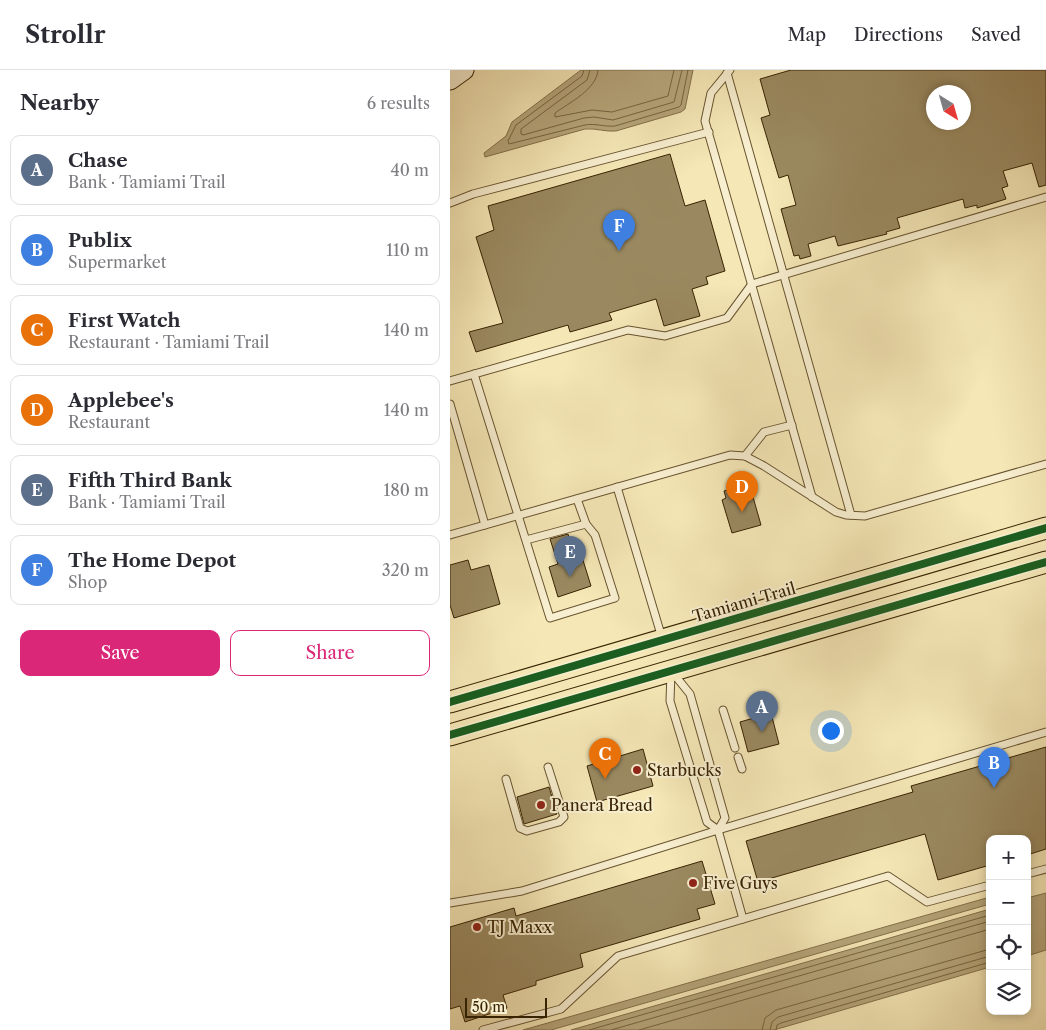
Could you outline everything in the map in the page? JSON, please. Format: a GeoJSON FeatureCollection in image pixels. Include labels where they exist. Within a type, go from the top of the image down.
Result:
{"type":"FeatureCollection","features":[{"type":"Feature","properties":{"kind":"main road","name":"Tamiami Trail"},"geometry":{"type":"LineString","coordinates":[[450,702],[1046,528]]}},
{"type":"Feature","properties":{"kind":"main road"},"geometry":{"type":"LineString","coordinates":[[924,597],[986,565],[1046,547]]}},
{"type":"Feature","properties":{"kind":"main road"},"geometry":{"type":"LineString","coordinates":[[450,735],[1046,562]]}},
{"type":"Feature","properties":{"kind":"main road"},"geometry":{"type":"LineString","coordinates":[[663,640],[671,671]]}},
{"type":"Feature","properties":{"kind":"street"},"geometry":{"type":"LineString","coordinates":[[450,80],[464,70]]}},
{"type":"Feature","properties":{"kind":"lane"},"geometry":{"type":"LineString","coordinates":[[729,72],[711,93],[705,121],[812,497]]}},
{"type":"Feature","properties":{"kind":"lane"},"geometry":{"type":"LineString","coordinates":[[729,72],[851,515]]}},
{"type":"Feature","properties":{"kind":"lane"},"geometry":{"type":"LineString","coordinates":[[450,203],[473,194],[709,132]]}},
{"type":"Feature","properties":{"kind":"lane"},"geometry":{"type":"LineString","coordinates":[[450,382],[628,330],[665,336],[727,318],[752,284],[1046,197]]}},
{"type":"Feature","properties":{"kind":"lane"},"geometry":{"type":"LineString","coordinates":[[474,374],[550,618],[615,598],[596,534],[586,524],[577,499]]}},
{"type":"Feature","properties":{"kind":"lane"},"geometry":{"type":"LineString","coordinates":[[450,404],[485,525]]}},
{"type":"Feature","properties":{"kind":"lane"},"geometry":{"type":"LineString","coordinates":[[745,456],[764,432],[792,425]]}},
{"type":"Feature","properties":{"kind":"lane"},"geometry":{"type":"LineString","coordinates":[[450,535],[730,455],[745,456],[836,512],[865,516],[1046,464]]}},
{"type":"Feature","properties":{"kind":"lane"},"geometry":{"type":"LineString","coordinates":[[617,487],[663,640]]}},
{"type":"Feature","properties":{"kind":"lane"},"geometry":{"type":"LineString","coordinates":[[526,540],[586,524]]}},
{"type":"Feature","properties":{"kind":"lane"},"geometry":{"type":"LineString","coordinates":[[671,671],[690,694],[698,720],[725,818],[718,830]]}},
{"type":"Feature","properties":{"kind":"lane"},"geometry":{"type":"LineString","coordinates":[[671,671],[670,701],[707,822],[718,830],[743,919]]}},
{"type":"Feature","properties":{"kind":"lane"},"geometry":{"type":"LineString","coordinates":[[724,710],[735,748]]}},
{"type":"Feature","properties":{"kind":"lane"},"geometry":{"type":"LineString","coordinates":[[450,903],[522,891],[1046,732]]}},
{"type":"Feature","properties":{"kind":"lane"},"geometry":{"type":"LineString","coordinates":[[738,757],[742,769]]}},
{"type":"Feature","properties":{"kind":"lane"},"geometry":{"type":"LineString","coordinates":[[506,779],[520,828],[527,831],[559,822],[564,817],[548,767]]}},
{"type":"Feature","properties":{"kind":"lane"},"geometry":{"type":"LineString","coordinates":[[1031,873],[1046,869]]}},
{"type":"Feature","properties":{"kind":"lane"},"geometry":{"type":"LineString","coordinates":[[482,1030],[561,1008],[618,956],[888,876],[927,902],[986,885]]}},
{"type":"Feature","properties":{"kind":"water"},"geometry":{"type":"Polygon","coordinates":[[[581,70],[693,70],[685,109],[681,112],[616,131],[585,129],[485,157],[484,153],[506,136],[512,122],[581,70]]]}},
{"type":"Feature","properties":{"kind":"water"},"geometry":{"type":"Polygon","coordinates":[[[1046,893],[1046,950],[1031,955],[1031,925],[1031,897],[1046,893]]]}},
{"type":"Feature","properties":{"kind":"water"},"geometry":{"type":"Polygon","coordinates":[[[986,898],[986,905],[551,1030],[523,1030],[986,898]]]}},
{"type":"Feature","properties":{"kind":"water"},"geometry":{"type":"Polygon","coordinates":[[[986,910],[986,968],[774,1030],[571,1030],[986,910]]]}},
{"type":"Feature","properties":{"kind":"building"},"geometry":{"type":"Polygon","coordinates":[[[791,70],[1046,70],[1046,185],[1039,187],[1032,163],[1003,171],[1008,186],[1002,188],[1006,199],[977,208],[977,205],[965,208],[963,199],[897,218],[900,228],[886,232],[887,234],[838,246],[835,236],[808,244],[811,256],[800,259],[799,255],[794,256],[781,209],[796,205],[788,175],[779,178],[761,118],[770,115],[760,79],[791,70]]]}},
{"type":"Feature","properties":{"kind":"building"},"geometry":{"type":"Polygon","coordinates":[[[670,154],[685,206],[705,200],[725,271],[706,277],[708,284],[692,289],[700,316],[664,326],[656,299],[609,313],[612,320],[570,332],[568,325],[476,352],[469,332],[503,323],[476,237],[494,230],[488,206],[670,154]]]}},
{"type":"Feature","properties":{"kind":"building"},"geometry":{"type":"Polygon","coordinates":[[[749,483],[761,525],[732,533],[722,500],[726,498],[724,491],[749,483]]]}},
{"type":"Feature","properties":{"kind":"building"},"geometry":{"type":"Polygon","coordinates":[[[568,534],[575,559],[582,557],[591,586],[558,597],[549,567],[558,564],[550,539],[568,534]]]}},
{"type":"Feature","properties":{"kind":"building"},"geometry":{"type":"Polygon","coordinates":[[[468,560],[471,570],[489,565],[500,604],[454,618],[450,605],[450,565],[468,560]]]}},
{"type":"Feature","properties":{"kind":"building"},"geometry":{"type":"Polygon","coordinates":[[[771,713],[779,744],[748,752],[740,722],[771,713]]]}},
{"type":"Feature","properties":{"kind":"building"},"geometry":{"type":"Polygon","coordinates":[[[1046,747],[1046,849],[1031,854],[1031,835],[986,835],[986,866],[938,880],[925,834],[758,882],[746,841],[913,792],[911,786],[1046,747]]]}},
{"type":"Feature","properties":{"kind":"building"},"geometry":{"type":"Polygon","coordinates":[[[643,749],[653,786],[597,802],[587,766],[643,749]]]}},
{"type":"Feature","properties":{"kind":"building"},"geometry":{"type":"Polygon","coordinates":[[[549,787],[557,814],[524,824],[517,797],[549,787]]]}},
{"type":"Feature","properties":{"kind":"building"},"geometry":{"type":"Polygon","coordinates":[[[702,861],[715,904],[697,909],[700,919],[580,954],[583,967],[536,981],[536,985],[503,995],[507,1008],[465,1022],[460,1006],[450,1009],[450,927],[514,908],[516,916],[702,861]]]}},
{"type":"Feature","properties":{"kind":"cycle path"},"geometry":{"type":"LineString","coordinates":[[450,702],[1046,528]]}},
{"type":"Feature","properties":{"kind":"cycle path"},"geometry":{"type":"LineString","coordinates":[[450,735],[1046,562]]}},
{"type":"Feature","properties":{"kind":"place","name":"The Home Depot"},"geometry":{"type":"Point","coordinates":[619,251]}},
{"type":"Feature","properties":{"kind":"place","name":"Applebee's"},"geometry":{"type":"Point","coordinates":[742,512]}},
{"type":"Feature","properties":{"kind":"place","name":"Fifth Third Bank"},"geometry":{"type":"Point","coordinates":[570,577]}},
{"type":"Feature","properties":{"kind":"place","name":"Chase"},"geometry":{"type":"Point","coordinates":[762,732]}},
{"type":"Feature","properties":{"kind":"place","name":"Starbucks"},"geometry":{"type":"Point","coordinates":[637,770]}},
{"type":"Feature","properties":{"kind":"place","name":"First Watch"},"geometry":{"type":"Point","coordinates":[605,779]}},
{"type":"Feature","properties":{"kind":"place","name":"Publix"},"geometry":{"type":"Point","coordinates":[994,788]}},
{"type":"Feature","properties":{"kind":"place","name":"Panera Bread"},"geometry":{"type":"Point","coordinates":[541,805]}},
{"type":"Feature","properties":{"kind":"place","name":"Five Guys"},"geometry":{"type":"Point","coordinates":[693,883]}},
{"type":"Feature","properties":{"kind":"place","name":"TJ Maxx"},"geometry":{"type":"Point","coordinates":[477,927]}}]}
